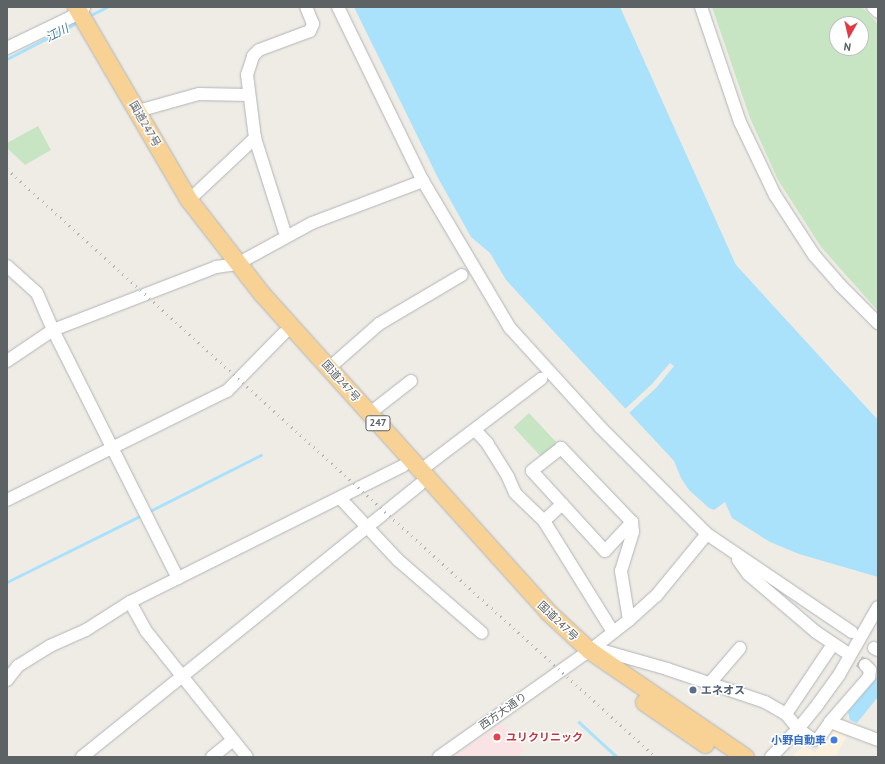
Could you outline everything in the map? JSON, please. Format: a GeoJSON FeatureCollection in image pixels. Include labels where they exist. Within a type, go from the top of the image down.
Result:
{"type":"FeatureCollection","features":[{"type":"Feature","properties":{"kind":"highway","name":"国道247号"},"geometry":{"type":"LineString","coordinates":[[77,15],[138,111],[189,200],[232,265],[370,413],[421,477],[538,616],[669,721],[725,757]]}},
{"type":"Feature","properties":{"kind":"highway","name":"国道247号"},"geometry":{"type":"LineString","coordinates":[[77,15],[184,207],[232,265],[284,333],[403,466],[421,477]]}},
{"type":"Feature","properties":{"kind":"highway","name":"国道247号"},"geometry":{"type":"LineString","coordinates":[[584,652],[745,757]]}},
{"type":"Feature","properties":{"kind":"street"},"geometry":{"type":"LineString","coordinates":[[286,236],[255,138],[246,75],[253,56],[259,50],[310,31],[313,24],[306,7]]}},
{"type":"Feature","properties":{"kind":"street"},"geometry":{"type":"LineString","coordinates":[[338,7],[423,181],[510,328],[600,427],[707,534],[734,555],[858,632]]}},
{"type":"Feature","properties":{"kind":"street"},"geometry":{"type":"LineString","coordinates":[[701,7],[740,122],[775,195],[814,255],[878,323]]}},
{"type":"Feature","properties":{"kind":"street"},"geometry":{"type":"LineString","coordinates":[[873,7],[878,12]]}},
{"type":"Feature","properties":{"kind":"street"},"geometry":{"type":"LineString","coordinates":[[7,48],[77,15]]}},
{"type":"Feature","properties":{"kind":"street"},"geometry":{"type":"LineString","coordinates":[[138,111],[199,94],[248,95]]}},
{"type":"Feature","properties":{"kind":"street"},"geometry":{"type":"LineString","coordinates":[[189,200],[255,138]]}},
{"type":"Feature","properties":{"kind":"street"},"geometry":{"type":"LineString","coordinates":[[7,361],[53,330],[216,267],[232,265],[312,223],[423,181]]}},
{"type":"Feature","properties":{"kind":"street"},"geometry":{"type":"LineString","coordinates":[[7,266],[37,293],[53,330],[178,578]]}},
{"type":"Feature","properties":{"kind":"street"},"geometry":{"type":"LineString","coordinates":[[329,368],[379,324],[462,275]]}},
{"type":"Feature","properties":{"kind":"street"},"geometry":{"type":"LineString","coordinates":[[7,500],[227,391],[284,333]]}},
{"type":"Feature","properties":{"kind":"street"},"geometry":{"type":"LineString","coordinates":[[82,757],[368,528],[421,477],[475,430],[541,379]]}},
{"type":"Feature","properties":{"kind":"street"},"geometry":{"type":"LineString","coordinates":[[370,413],[411,382]]}},
{"type":"Feature","properties":{"kind":"street"},"geometry":{"type":"LineString","coordinates":[[475,430],[487,443],[508,477],[515,493],[544,521],[613,632]]}},
{"type":"Feature","properties":{"kind":"street"},"geometry":{"type":"LineString","coordinates":[[629,620],[621,571],[633,532],[632,522],[561,448],[532,471],[605,551],[632,522]]}},
{"type":"Feature","properties":{"kind":"street"},"geometry":{"type":"LineString","coordinates":[[7,680],[18,666],[50,646],[86,630],[130,602],[403,466]]}},
{"type":"Feature","properties":{"kind":"street"},"geometry":{"type":"LineString","coordinates":[[340,498],[403,565],[482,633]]}},
{"type":"Feature","properties":{"kind":"street"},"geometry":{"type":"LineString","coordinates":[[544,521],[562,504]]}},
{"type":"Feature","properties":{"kind":"street","name":"西方大通り"},"geometry":{"type":"LineString","coordinates":[[438,757],[567,666],[629,620],[656,596],[707,534]]}},
{"type":"Feature","properties":{"kind":"street"},"geometry":{"type":"LineString","coordinates":[[734,555],[748,574],[832,644],[844,651]]}},
{"type":"Feature","properties":{"kind":"street"},"geometry":{"type":"LineString","coordinates":[[130,602],[146,631],[247,757]]}},
{"type":"Feature","properties":{"kind":"street"},"geometry":{"type":"LineString","coordinates":[[771,757],[798,729],[839,675],[858,632],[878,607]]}},
{"type":"Feature","properties":{"kind":"street"},"geometry":{"type":"LineString","coordinates":[[786,714],[832,644]]}},
{"type":"Feature","properties":{"kind":"street"},"geometry":{"type":"LineString","coordinates":[[710,683],[740,648]]}},
{"type":"Feature","properties":{"kind":"street"},"geometry":{"type":"LineString","coordinates":[[584,652],[604,651],[750,696],[765,702],[786,714],[798,729],[814,740],[819,738],[830,722],[869,677],[870,670],[865,665]]}},
{"type":"Feature","properties":{"kind":"street"},"geometry":{"type":"LineString","coordinates":[[830,722],[878,740]]}},
{"type":"Feature","properties":{"kind":"street"},"geometry":{"type":"LineString","coordinates":[[212,757],[233,740]]}},
{"type":"Feature","properties":{"kind":"shaded area","name":"ユリクリニック"},"geometry":{"type":"Polygon","coordinates":[[[501,723],[525,750],[517,757],[454,757],[501,723]]]}},
{"type":"Feature","properties":{"kind":"shaded area","name":"小野自動車"},"geometry":{"type":"Polygon","coordinates":[[[833,728],[848,734],[835,757],[794,757],[794,754],[805,746],[815,753],[833,728]]]}},
{"type":"Feature","properties":{"kind":"green space"},"geometry":{"type":"Polygon","coordinates":[[[712,7],[862,7],[878,24],[878,311],[821,247],[778,180],[750,118],[712,7]]]}},
{"type":"Feature","properties":{"kind":"green space"},"geometry":{"type":"Polygon","coordinates":[[[38,126],[51,150],[25,165],[7,148],[7,143],[38,126]]]}},
{"type":"Feature","properties":{"kind":"green space"},"geometry":{"type":"Polygon","coordinates":[[[529,413],[558,444],[542,458],[514,427],[529,413]]]}},
{"type":"Feature","properties":{"kind":"water"},"geometry":{"type":"Polygon","coordinates":[[[354,7],[620,7],[736,265],[878,420],[878,577],[799,554],[770,542],[732,518],[725,502],[714,510],[709,508],[689,490],[681,478],[674,461],[506,280],[490,253],[471,237],[438,178],[354,7]]]}},
{"type":"Feature","properties":{"kind":"water"},"geometry":{"type":"Polygon","coordinates":[[[878,671],[878,697],[857,723],[850,720],[848,712],[877,677],[878,671]]]}},
{"type":"Feature","properties":{"kind":"pier"},"geometry":{"type":"Polygon","coordinates":[[[670,363],[674,366],[657,387],[629,413],[625,409],[652,384],[670,363]]]}},
{"type":"Feature","properties":{"kind":"waterway","name":"江川"},"geometry":{"type":"LineString","coordinates":[[89,16],[107,7]]}},
{"type":"Feature","properties":{"kind":"waterway","name":"江川"},"geometry":{"type":"LineString","coordinates":[[7,59],[78,22]]}},
{"type":"Feature","properties":{"kind":"waterway"},"geometry":{"type":"LineString","coordinates":[[150,511],[261,455]]}},
{"type":"Feature","properties":{"kind":"waterway"},"geometry":{"type":"LineString","coordinates":[[7,582],[142,515]]}},
{"type":"Feature","properties":{"kind":"waterway"},"geometry":{"type":"LineString","coordinates":[[579,722],[617,757]]}},
{"type":"Feature","properties":{"kind":"tunnel"},"geometry":{"type":"LineString","coordinates":[[844,651],[865,665]]}},
{"type":"Feature","properties":{"kind":"railway"},"geometry":{"type":"LineString","coordinates":[[7,169],[656,757]]}},
{"type":"Feature","properties":{"kind":"place","name":"エネオス"},"geometry":{"type":"Point","coordinates":[693,690]}},
{"type":"Feature","properties":{"kind":"place","name":"ユリクリニック"},"geometry":{"type":"Point","coordinates":[497,737]}},
{"type":"Feature","properties":{"kind":"place","name":"小野自動車"},"geometry":{"type":"Point","coordinates":[834,740]}}]}
